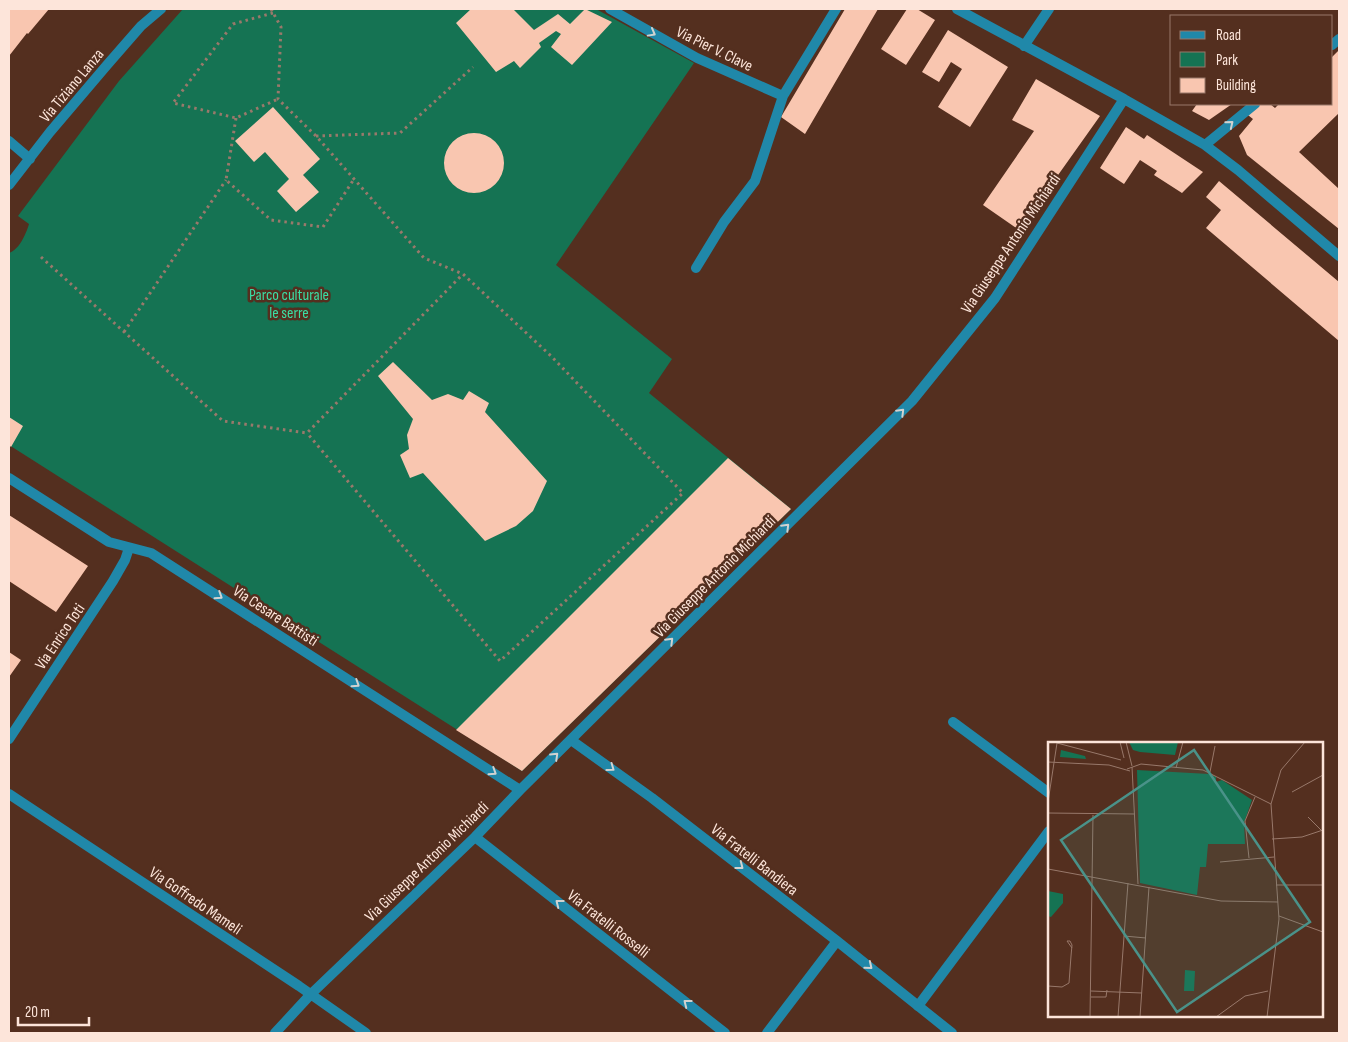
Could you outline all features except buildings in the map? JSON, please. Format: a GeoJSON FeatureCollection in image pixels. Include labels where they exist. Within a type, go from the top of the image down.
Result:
{"type":"FeatureCollection","features":[{"type":"Feature","properties":{"kind":"street","name":"Via Tiziano Lanza"},"geometry":{"type":"LineString","coordinates":[[9,185],[106,65],[141,26],[161,9]]}},
{"type":"Feature","properties":{"kind":"street","name":"Via Pier V. Clave"},"geometry":{"type":"LineString","coordinates":[[610,9],[697,58],[782,96]]}},
{"type":"Feature","properties":{"kind":"street"},"geometry":{"type":"LineString","coordinates":[[696,268],[724,222],[756,181],[782,96],[836,9]]}},
{"type":"Feature","properties":{"kind":"street"},"geometry":{"type":"LineString","coordinates":[[957,9],[1205,145],[1238,170],[1339,256]]}},
{"type":"Feature","properties":{"kind":"street"},"geometry":{"type":"LineString","coordinates":[[1024,46],[1049,9]]}},
{"type":"Feature","properties":{"kind":"street","name":"Via Giuseppe Antonio Michiardi"},"geometry":{"type":"LineString","coordinates":[[275,1033],[311,994],[475,837],[912,401],[995,298],[1124,99]]}},
{"type":"Feature","properties":{"kind":"street"},"geometry":{"type":"LineString","coordinates":[[1205,145],[1254,105]]}},
{"type":"Feature","properties":{"kind":"street"},"geometry":{"type":"LineString","coordinates":[[9,141],[30,158]]}},
{"type":"Feature","properties":{"kind":"street","name":"Via Cesare Battisti"},"geometry":{"type":"LineString","coordinates":[[9,478],[109,542],[151,553],[520,790]]}},
{"type":"Feature","properties":{"kind":"street","name":"Via Enrico Toti"},"geometry":{"type":"LineString","coordinates":[[9,739],[114,581],[129,548]]}},
{"type":"Feature","properties":{"kind":"street"},"geometry":{"type":"LineString","coordinates":[[953,722],[1048,792]]}},
{"type":"Feature","properties":{"kind":"street","name":"Via Fratelli Bandiera"},"geometry":{"type":"LineString","coordinates":[[571,740],[652,798],[838,941],[952,1033]]}},
{"type":"Feature","properties":{"kind":"street","name":"Via Goffredo Mameli"},"geometry":{"type":"LineString","coordinates":[[9,794],[311,994],[366,1033]]}},
{"type":"Feature","properties":{"kind":"street"},"geometry":{"type":"LineString","coordinates":[[918,1006],[1048,832]]}},
{"type":"Feature","properties":{"kind":"street","name":"Via Fratelli Rosselli"},"geometry":{"type":"LineString","coordinates":[[475,837],[725,1033]]}},
{"type":"Feature","properties":{"kind":"street"},"geometry":{"type":"LineString","coordinates":[[767,1033],[838,941]]}},
{"type":"Feature","properties":{"kind":"path"},"geometry":{"type":"LineString","coordinates":[[41,257],[223,421],[307,433],[500,662],[683,493],[551,356],[463,274],[424,258],[316,136],[278,99],[281,27],[271,9]]}},
{"type":"Feature","properties":{"kind":"path"},"geometry":{"type":"LineString","coordinates":[[273,13],[233,24],[173,103],[236,118],[278,99]]}},
{"type":"Feature","properties":{"kind":"path"},"geometry":{"type":"LineString","coordinates":[[316,136],[400,133],[473,67]]}},
{"type":"Feature","properties":{"kind":"path"},"geometry":{"type":"LineString","coordinates":[[124,332],[226,180],[236,118]]}},
{"type":"Feature","properties":{"kind":"path"},"geometry":{"type":"LineString","coordinates":[[226,180],[271,220],[323,227],[354,179]]}},
{"type":"Feature","properties":{"kind":"path"},"geometry":{"type":"LineString","coordinates":[[307,433],[463,274]]}},
{"type":"Feature","properties":{"kind":"green space","name":"Parco culturale le serre"},"geometry":{"type":"Polygon","coordinates":[[[183,9],[596,9],[694,63],[556,265],[672,359],[649,393],[791,509],[522,771],[9,445],[9,253],[19,245],[29,224],[18,216],[119,81],[183,9]]]}}]}
